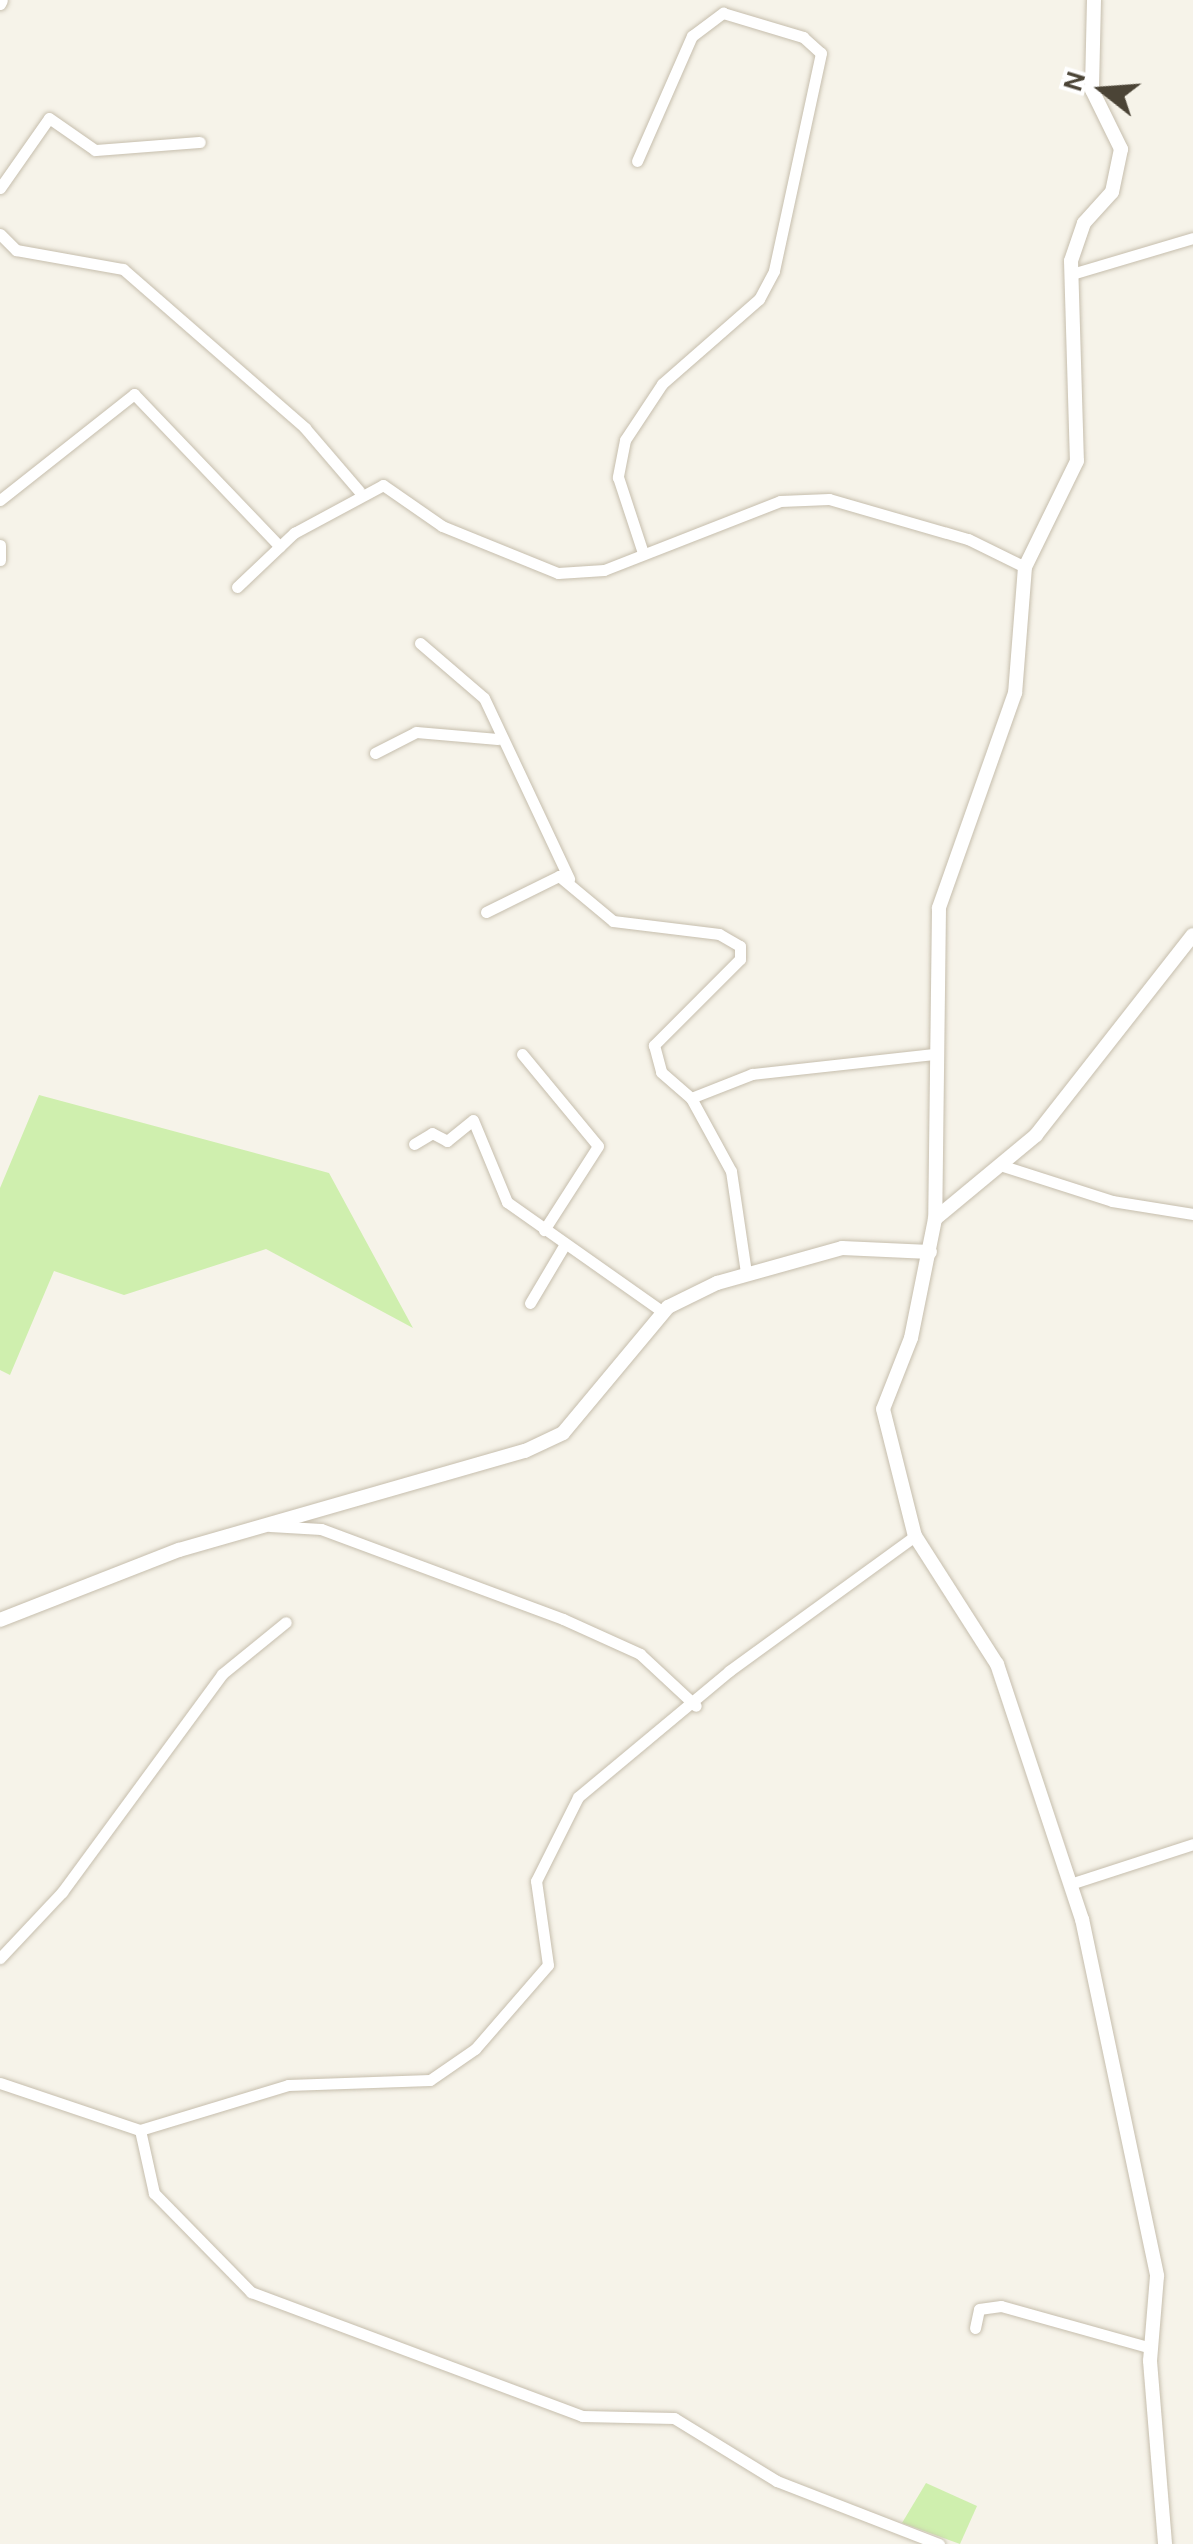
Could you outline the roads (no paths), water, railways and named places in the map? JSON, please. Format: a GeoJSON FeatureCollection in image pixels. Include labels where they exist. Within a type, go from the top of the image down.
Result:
{"type":"FeatureCollection","features":[{"type":"Feature","properties":{"kind":"street"},"geometry":{"type":"LineString","coordinates":[[1094,0],[1092,90],[1121,149],[1112,192],[1074,244],[1077,461],[1024,568],[1015,692],[939,908],[933,1054],[935,1220],[930,1252],[883,1409],[915,1536],[998,1664],[1070,1884],[1157,2276],[1152,2348],[1165,2544]]}},
{"type":"Feature","properties":{"kind":"street"},"geometry":{"type":"LineString","coordinates":[[637,162],[692,36],[723,14],[803,37],[822,53],[774,271],[759,300],[662,384],[625,440],[618,478],[642,550]]}},
{"type":"Feature","properties":{"kind":"street"},"geometry":{"type":"LineString","coordinates":[[0,188],[48,118],[95,150],[200,142]]}},
{"type":"Feature","properties":{"kind":"street"},"geometry":{"type":"LineString","coordinates":[[0,234],[16,250],[122,268],[305,428],[358,490]]}},
{"type":"Feature","properties":{"kind":"street"},"geometry":{"type":"LineString","coordinates":[[1072,274],[1193,238]]}},
{"type":"Feature","properties":{"kind":"street"},"geometry":{"type":"LineString","coordinates":[[0,500],[134,394],[280,547]]}},
{"type":"Feature","properties":{"kind":"street"},"geometry":{"type":"LineString","coordinates":[[237,586],[280,547],[358,490],[383,484],[442,526],[558,572],[604,570],[642,550],[780,501],[829,499],[968,539],[1024,568]]}},
{"type":"Feature","properties":{"kind":"street"},"geometry":{"type":"LineString","coordinates":[[0,546],[0,560]]}},
{"type":"Feature","properties":{"kind":"street"},"geometry":{"type":"LineString","coordinates":[[420,644],[484,698],[498,739],[569,879],[613,921],[719,934],[740,946],[740,960],[654,1045],[661,1072],[691,1098],[730,1171],[746,1272]]}},
{"type":"Feature","properties":{"kind":"street"},"geometry":{"type":"LineString","coordinates":[[376,752],[416,732],[498,739]]}},
{"type":"Feature","properties":{"kind":"street"},"geometry":{"type":"LineString","coordinates":[[486,912],[541,880],[569,879]]}},
{"type":"Feature","properties":{"kind":"street"},"geometry":{"type":"LineString","coordinates":[[935,1220],[1036,1135],[1193,936]]}},
{"type":"Feature","properties":{"kind":"street"},"geometry":{"type":"LineString","coordinates":[[522,1054],[598,1146],[544,1230]]}},
{"type":"Feature","properties":{"kind":"street"},"geometry":{"type":"LineString","coordinates":[[691,1098],[752,1074],[933,1054]]}},
{"type":"Feature","properties":{"kind":"street"},"geometry":{"type":"LineString","coordinates":[[414,1144],[432,1133],[447,1141],[472,1120],[507,1202],[663,1312]]}},
{"type":"Feature","properties":{"kind":"street"},"geometry":{"type":"LineString","coordinates":[[1000,1165],[1112,1201],[1193,1214]]}},
{"type":"Feature","properties":{"kind":"street"},"geometry":{"type":"LineString","coordinates":[[530,1303],[565,1244]]}},
{"type":"Feature","properties":{"kind":"street"},"geometry":{"type":"LineString","coordinates":[[0,1620],[260,1526],[563,1432],[663,1312],[746,1272],[842,1248],[930,1252]]}},
{"type":"Feature","properties":{"kind":"street"},"geometry":{"type":"LineString","coordinates":[[260,1526],[321,1529],[563,1619],[640,1654],[696,1706]]}},
{"type":"Feature","properties":{"kind":"street"},"geometry":{"type":"LineString","coordinates":[[0,2083],[140,2130],[288,2085],[430,2080],[475,2049],[548,1966],[536,1880],[578,1797],[696,1706],[754,1652],[915,1536]]}},
{"type":"Feature","properties":{"kind":"street"},"geometry":{"type":"LineString","coordinates":[[0,1958],[73,1878],[222,1674],[286,1622]]}},
{"type":"Feature","properties":{"kind":"street"},"geometry":{"type":"LineString","coordinates":[[1070,1884],[1193,1844]]}},
{"type":"Feature","properties":{"kind":"street"},"geometry":{"type":"LineString","coordinates":[[140,2130],[154,2194],[252,2292],[582,2416],[674,2418],[777,2481],[896,2538],[939,2544]]}},
{"type":"Feature","properties":{"kind":"street"},"geometry":{"type":"LineString","coordinates":[[975,2328],[979,2310],[1001,2306],[1152,2348]]}}]}
